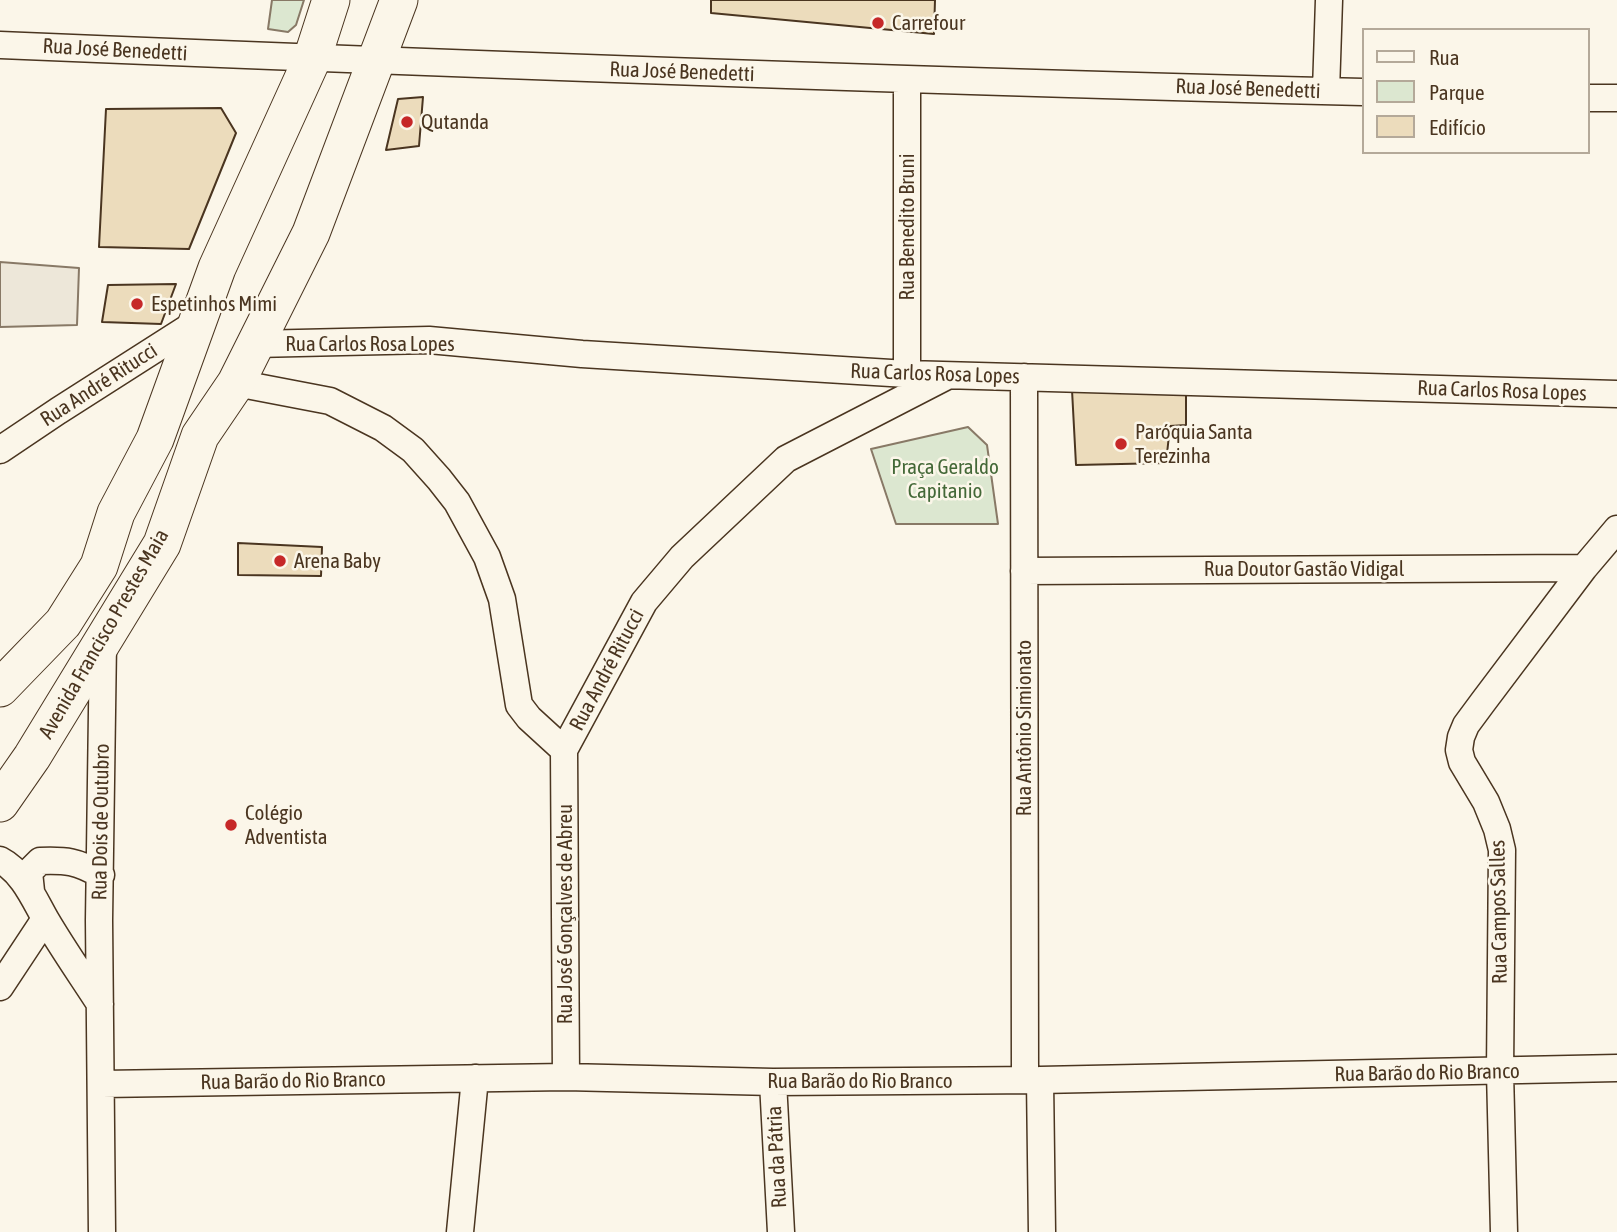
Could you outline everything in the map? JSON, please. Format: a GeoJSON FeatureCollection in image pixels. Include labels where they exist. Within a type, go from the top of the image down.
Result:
{"type":"FeatureCollection","features":[{"type":"Feature","properties":{"kind":"main road","name":"Avenida Francisco Prestes Maia"},"geometry":{"type":"LineString","coordinates":[[0,688],[63,623],[99,566],[116,513],[155,439],[217,268],[312,59],[331,0]]}},
{"type":"Feature","properties":{"kind":"main road","name":"Avenida Francisco Prestes Maia"},"geometry":{"type":"LineString","coordinates":[[0,803],[32,757],[162,544],[200,436],[236,383],[311,233],[399,0]]}},
{"type":"Feature","properties":{"kind":"street"},"geometry":{"type":"LineString","coordinates":[[1326,91],[1329,0]]}},
{"type":"Feature","properties":{"kind":"street","name":"Rua José Benedetti"},"geometry":{"type":"LineString","coordinates":[[0,45],[907,80],[1362,92]]}},
{"type":"Feature","properties":{"kind":"street","name":"Rua Benedito Bruni"},"geometry":{"type":"LineString","coordinates":[[907,80],[908,374]]}},
{"type":"Feature","properties":{"kind":"street"},"geometry":{"type":"LineString","coordinates":[[1589,97],[1617,98]]}},
{"type":"Feature","properties":{"kind":"street","name":"Rua André Ritucci"},"geometry":{"type":"LineString","coordinates":[[0,450],[200,321]]}},
{"type":"Feature","properties":{"kind":"street","name":"Rua Carlos Rosa Lopes"},"geometry":{"type":"LineString","coordinates":[[255,344],[429,341],[582,354],[948,376],[1617,394]]}},
{"type":"Feature","properties":{"kind":"street","name":"Rua André Ritucci"},"geometry":{"type":"LineString","coordinates":[[236,383],[331,401],[383,428],[413,450],[457,502],[487,557],[502,599],[519,705],[529,718],[564,750],[644,602],[681,556],[786,459],[948,376]]}},
{"type":"Feature","properties":{"kind":"street","name":"Rua Antônio Simionato"},"geometry":{"type":"LineString","coordinates":[[1024,377],[1024,571],[1032,1080],[1042,1232]]}},
{"type":"Feature","properties":{"kind":"street","name":"Rua Campos Salles"},"geometry":{"type":"LineString","coordinates":[[1504,1232],[1500,1072],[1502,850],[1486,802],[1462,762],[1459,750],[1461,737],[1466,725],[1483,702],[1584,568],[1617,529]]}},
{"type":"Feature","properties":{"kind":"street","name":"Rua Doutor Gastão Vidigal"},"geometry":{"type":"LineString","coordinates":[[1024,571],[1584,568]]}},
{"type":"Feature","properties":{"kind":"street","name":"Rua Dois de Outubro"},"geometry":{"type":"LineString","coordinates":[[102,1232],[99,920],[103,640]]}},
{"type":"Feature","properties":{"kind":"street","name":"Rua José Gonçalves de Abreu"},"geometry":{"type":"LineString","coordinates":[[564,750],[566,1077]]}},
{"type":"Feature","properties":{"kind":"street"},"geometry":{"type":"LineString","coordinates":[[0,860],[6,863],[31,891],[45,919],[100,1004]]}},
{"type":"Feature","properties":{"kind":"street"},"geometry":{"type":"LineString","coordinates":[[31,891],[29,872],[40,861],[67,860],[83,864],[101,875]]}},
{"type":"Feature","properties":{"kind":"street"},"geometry":{"type":"LineString","coordinates":[[0,987],[45,919]]}},
{"type":"Feature","properties":{"kind":"street"},"geometry":{"type":"LineString","coordinates":[[63,946],[74,951],[89,942],[99,920]]}},
{"type":"Feature","properties":{"kind":"street","name":"Rua Barão do Rio Branco"},"geometry":{"type":"LineString","coordinates":[[102,1084],[566,1077],[773,1082],[1032,1080],[1617,1068]]}},
{"type":"Feature","properties":{"kind":"street"},"geometry":{"type":"LineString","coordinates":[[460,1232],[475,1078]]}},
{"type":"Feature","properties":{"kind":"street","name":"Rua da Pátria"},"geometry":{"type":"LineString","coordinates":[[773,1082],[781,1232]]}},
{"type":"Feature","properties":{"kind":"green space"},"geometry":{"type":"Polygon","coordinates":[[[272,0],[304,0],[296,25],[288,32],[268,29],[272,0]]]}},
{"type":"Feature","properties":{"kind":"green space","name":"Praça Geraldo Capitanio"},"geometry":{"type":"Polygon","coordinates":[[[968,427],[987,445],[998,524],[896,524],[871,449],[968,427]]]}},
{"type":"Feature","properties":{"kind":"shaded area"},"geometry":{"type":"Polygon","coordinates":[[[0,262],[79,268],[77,325],[0,327],[0,262]]]}},
{"type":"Feature","properties":{"kind":"building","name":"Carrefour"},"geometry":{"type":"Polygon","coordinates":[[[711,0],[935,0],[934,34],[711,13],[711,0]]]}},
{"type":"Feature","properties":{"kind":"building","name":"Qutanda"},"geometry":{"type":"Polygon","coordinates":[[[423,97],[419,146],[386,150],[398,99],[423,97]]]}},
{"type":"Feature","properties":{"kind":"building"},"geometry":{"type":"Polygon","coordinates":[[[221,108],[236,133],[189,249],[99,247],[106,109],[221,108]]]}},
{"type":"Feature","properties":{"kind":"building","name":"Espetinhos Mimi"},"geometry":{"type":"Polygon","coordinates":[[[176,284],[161,324],[102,322],[108,285],[176,284]]]}},
{"type":"Feature","properties":{"kind":"building","name":"Paróquia Santa Terezinha"},"geometry":{"type":"Polygon","coordinates":[[[1072,390],[1186,390],[1186,425],[1170,426],[1166,463],[1076,465],[1072,390]]]}},
{"type":"Feature","properties":{"kind":"building","name":"Arena Baby"},"geometry":{"type":"Polygon","coordinates":[[[238,543],[322,547],[321,576],[238,575],[238,543]]]}},
{"type":"Feature","properties":{"kind":"place","name":"Carrefour"},"geometry":{"type":"Point","coordinates":[878,23]}},
{"type":"Feature","properties":{"kind":"place","name":"Qutanda"},"geometry":{"type":"Point","coordinates":[407,122]}},
{"type":"Feature","properties":{"kind":"place","name":"Espetinhos Mimi"},"geometry":{"type":"Point","coordinates":[137,304]}},
{"type":"Feature","properties":{"kind":"place","name":"Paróquia Santa Terezinha"},"geometry":{"type":"Point","coordinates":[1121,444]}},
{"type":"Feature","properties":{"kind":"place","name":"Arena Baby"},"geometry":{"type":"Point","coordinates":[280,561]}},
{"type":"Feature","properties":{"kind":"place","name":"Colégio Adventista"},"geometry":{"type":"Point","coordinates":[231,825]}}]}
